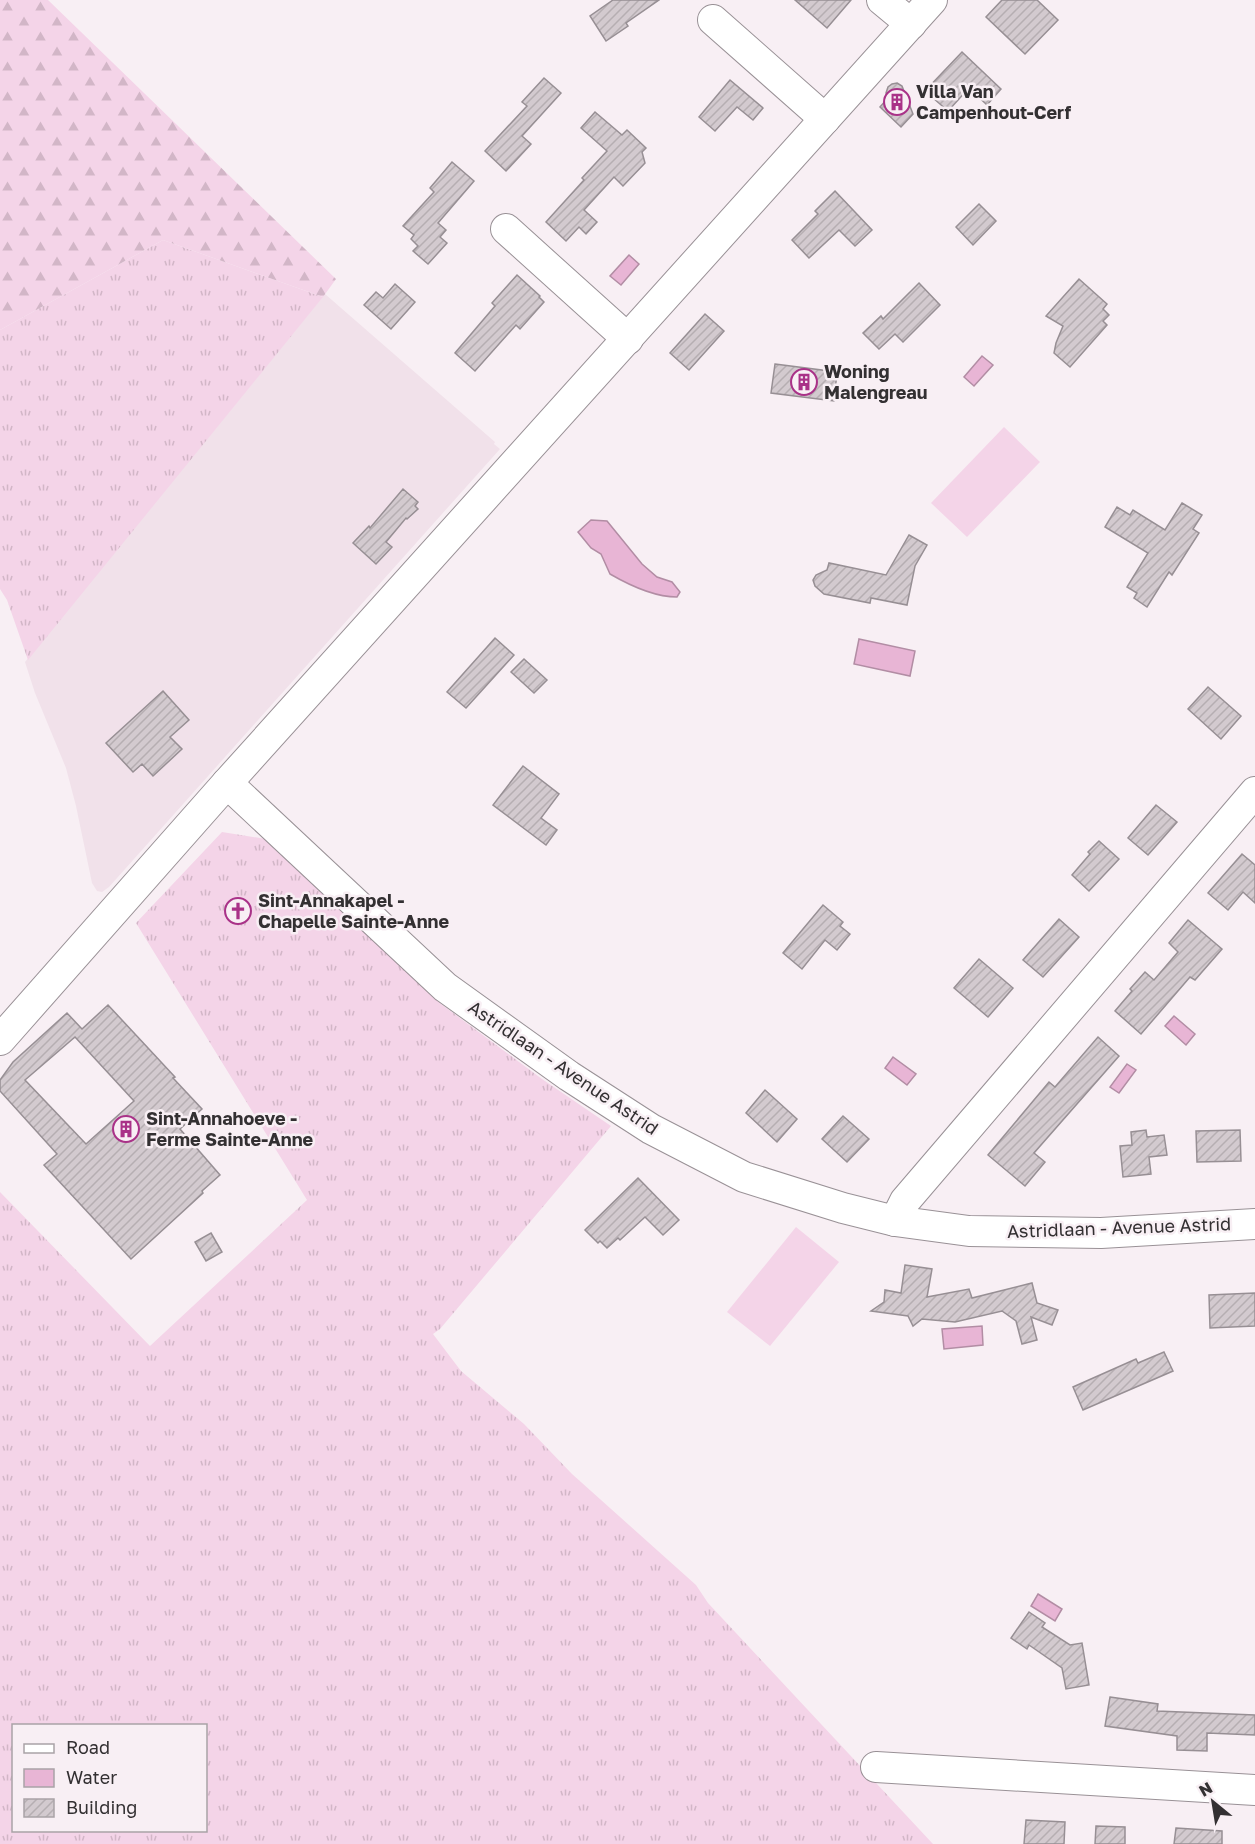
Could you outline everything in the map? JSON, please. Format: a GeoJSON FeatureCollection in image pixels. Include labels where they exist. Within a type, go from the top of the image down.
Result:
{"type":"FeatureCollection","features":[{"type":"Feature","properties":{"kind":"street"},"geometry":{"type":"LineString","coordinates":[[882,0],[911,24]]}},
{"type":"Feature","properties":{"kind":"street"},"geometry":{"type":"LineString","coordinates":[[0,1040],[227,783],[932,0]]}},
{"type":"Feature","properties":{"kind":"street"},"geometry":{"type":"LineString","coordinates":[[712,20],[825,119]]}},
{"type":"Feature","properties":{"kind":"street"},"geometry":{"type":"LineString","coordinates":[[506,229],[628,339]]}},
{"type":"Feature","properties":{"kind":"street","name":"Astridlaan - Avenue Astrid"},"geometry":{"type":"LineString","coordinates":[[227,783],[445,987],[569,1076],[651,1129],[744,1177],[843,1208],[895,1221],[969,1231],[1101,1233],[1255,1224]]}},
{"type":"Feature","properties":{"kind":"street"},"geometry":{"type":"LineString","coordinates":[[895,1221],[905,1201],[1255,792]]}},
{"type":"Feature","properties":{"kind":"street"},"geometry":{"type":"LineString","coordinates":[[876,1767],[1255,1790]]}},
{"type":"Feature","properties":{"kind":"shaded area"},"geometry":{"type":"Polygon","coordinates":[[[325,294],[495,442],[494,444],[500,449],[109,887],[102,892],[97,891],[92,883],[66,768],[35,693],[25,662],[325,294]]]}},
{"type":"Feature","properties":{"kind":"green space"},"geometry":{"type":"Polygon","coordinates":[[[0,0],[48,0],[336,279],[323,297],[163,240],[0,330],[0,0]]]}},
{"type":"Feature","properties":{"kind":"green space"},"geometry":{"type":"Polygon","coordinates":[[[163,240],[323,297],[28,660],[7,600],[0,589],[0,330],[163,240]]]}},
{"type":"Feature","properties":{"kind":"green space"},"geometry":{"type":"Polygon","coordinates":[[[1004,427],[1040,462],[967,537],[931,503],[1004,427]]]}},
{"type":"Feature","properties":{"kind":"green space"},"geometry":{"type":"Polygon","coordinates":[[[222,832],[272,840],[441,1004],[542,1079],[611,1126],[440,1329],[433,1334],[461,1371],[524,1424],[572,1474],[696,1585],[708,1603],[933,1844],[0,1844],[0,1192],[150,1346],[307,1200],[136,923],[222,832]]]}},
{"type":"Feature","properties":{"kind":"green space"},"geometry":{"type":"Polygon","coordinates":[[[796,1227],[839,1262],[770,1346],[727,1312],[796,1227]]]}},
{"type":"Feature","properties":{"kind":"water"},"geometry":{"type":"Polygon","coordinates":[[[629,255],[639,264],[621,285],[610,276],[629,255]]]}},
{"type":"Feature","properties":{"kind":"water"},"geometry":{"type":"Polygon","coordinates":[[[982,356],[993,365],[974,386],[964,377],[982,356]]]}},
{"type":"Feature","properties":{"kind":"water"},"geometry":{"type":"Polygon","coordinates":[[[591,520],[607,521],[642,564],[657,577],[672,582],[680,592],[677,597],[642,590],[610,574],[601,554],[591,548],[578,532],[591,520]]]}},
{"type":"Feature","properties":{"kind":"water"},"geometry":{"type":"Polygon","coordinates":[[[859,639],[915,651],[910,676],[854,664],[859,639]]]}},
{"type":"Feature","properties":{"kind":"water"},"geometry":{"type":"Polygon","coordinates":[[[1174,1016],[1195,1034],[1186,1045],[1165,1026],[1174,1016]]]}},
{"type":"Feature","properties":{"kind":"water"},"geometry":{"type":"Polygon","coordinates":[[[893,1057],[916,1074],[907,1085],[885,1068],[893,1057]]]}},
{"type":"Feature","properties":{"kind":"water"},"geometry":{"type":"Polygon","coordinates":[[[1127,1064],[1136,1070],[1119,1093],[1110,1087],[1127,1064]]]}},
{"type":"Feature","properties":{"kind":"water"},"geometry":{"type":"Polygon","coordinates":[[[982,1326],[983,1345],[944,1349],[942,1329],[982,1326]]]}},
{"type":"Feature","properties":{"kind":"water"},"geometry":{"type":"Polygon","coordinates":[[[1038,1594],[1062,1609],[1055,1621],[1031,1606],[1038,1594]]]}},
{"type":"Feature","properties":{"kind":"building"},"geometry":{"type":"Polygon","coordinates":[[[613,0],[659,0],[626,23],[628,26],[606,41],[590,16],[613,0]]]}},
{"type":"Feature","properties":{"kind":"building"},"geometry":{"type":"Polygon","coordinates":[[[795,0],[851,0],[827,28],[795,0]]]}},
{"type":"Feature","properties":{"kind":"building"},"geometry":{"type":"Polygon","coordinates":[[[1002,0],[1037,0],[1058,20],[1025,54],[986,17],[1002,0]]]}},
{"type":"Feature","properties":{"kind":"building"},"geometry":{"type":"Polygon","coordinates":[[[962,52],[1001,89],[987,105],[969,88],[948,111],[925,91],[962,52]]]}},
{"type":"Feature","properties":{"kind":"building"},"geometry":{"type":"Polygon","coordinates":[[[544,78],[561,93],[522,136],[531,144],[506,171],[485,151],[527,106],[522,102],[544,78]]]}},
{"type":"Feature","properties":{"kind":"building"},"geometry":{"type":"Polygon","coordinates":[[[730,80],[763,108],[753,120],[737,107],[715,131],[699,117],[730,80]]]}},
{"type":"Feature","properties":{"kind":"building","name":"Villa Van Campenhout-Cerf"},"geometry":{"type":"Polygon","coordinates":[[[897,83],[902,86],[913,114],[901,127],[880,107],[888,98],[886,93],[888,87],[897,83]]]}},
{"type":"Feature","properties":{"kind":"building"},"geometry":{"type":"Polygon","coordinates":[[[595,112],[622,135],[627,130],[646,148],[642,152],[645,163],[623,186],[614,177],[584,210],[597,222],[586,234],[579,227],[566,241],[546,222],[607,151],[581,128],[595,112]]]}},
{"type":"Feature","properties":{"kind":"building"},"geometry":{"type":"Polygon","coordinates":[[[452,162],[474,181],[438,223],[446,230],[440,237],[447,243],[428,264],[413,251],[418,246],[411,239],[414,235],[403,226],[434,192],[430,188],[452,162]]]}},
{"type":"Feature","properties":{"kind":"building"},"geometry":{"type":"Polygon","coordinates":[[[835,191],[872,230],[855,246],[839,230],[809,258],[792,240],[818,214],[815,211],[835,191]]]}},
{"type":"Feature","properties":{"kind":"building"},"geometry":{"type":"Polygon","coordinates":[[[979,204],[996,221],[973,245],[956,227],[979,204]]]}},
{"type":"Feature","properties":{"kind":"building"},"geometry":{"type":"Polygon","coordinates":[[[517,275],[544,302],[520,329],[516,325],[475,371],[455,353],[495,306],[492,303],[517,275]]]}},
{"type":"Feature","properties":{"kind":"building"},"geometry":{"type":"Polygon","coordinates":[[[1079,279],[1107,304],[1103,309],[1109,315],[1103,321],[1107,325],[1070,367],[1054,353],[1063,326],[1046,316],[1079,279]]]}},
{"type":"Feature","properties":{"kind":"building"},"geometry":{"type":"Polygon","coordinates":[[[919,283],[940,305],[903,342],[895,334],[879,349],[863,333],[881,316],[883,319],[919,283]]]}},
{"type":"Feature","properties":{"kind":"building"},"geometry":{"type":"Polygon","coordinates":[[[395,284],[415,302],[391,329],[364,305],[376,292],[383,298],[395,284]]]}},
{"type":"Feature","properties":{"kind":"building"},"geometry":{"type":"Polygon","coordinates":[[[705,314],[724,331],[689,370],[670,353],[705,314]]]}},
{"type":"Feature","properties":{"kind":"building","name":"Woning Malengreau"},"geometry":{"type":"Polygon","coordinates":[[[775,364],[837,372],[834,401],[771,393],[775,364]]]}},
{"type":"Feature","properties":{"kind":"building"},"geometry":{"type":"Polygon","coordinates":[[[403,489],[418,502],[415,506],[418,509],[406,518],[386,542],[392,547],[376,564],[353,543],[369,526],[370,528],[403,489]]]}},
{"type":"Feature","properties":{"kind":"building"},"geometry":{"type":"Polygon","coordinates":[[[1182,503],[1202,515],[1193,529],[1199,533],[1172,575],[1169,572],[1147,607],[1134,598],[1137,593],[1127,587],[1148,553],[1105,527],[1117,507],[1130,515],[1133,510],[1165,530],[1182,503]]]}},
{"type":"Feature","properties":{"kind":"building"},"geometry":{"type":"Polygon","coordinates":[[[909,535],[927,545],[915,566],[907,605],[871,598],[870,603],[824,594],[815,586],[813,580],[816,575],[827,570],[829,563],[886,575],[909,535]]]}},
{"type":"Feature","properties":{"kind":"building"},"geometry":{"type":"Polygon","coordinates":[[[495,638],[514,655],[466,708],[447,692],[495,638]]]}},
{"type":"Feature","properties":{"kind":"building"},"geometry":{"type":"Polygon","coordinates":[[[524,659],[547,680],[534,693],[511,672],[524,659]]]}},
{"type":"Feature","properties":{"kind":"building"},"geometry":{"type":"Polygon","coordinates":[[[1208,687],[1241,716],[1221,739],[1188,709],[1208,687]]]}},
{"type":"Feature","properties":{"kind":"building"},"geometry":{"type":"Polygon","coordinates":[[[163,691],[189,720],[170,737],[182,749],[153,776],[142,764],[133,772],[106,743],[163,691]]]}},
{"type":"Feature","properties":{"kind":"building"},"geometry":{"type":"Polygon","coordinates":[[[523,766],[559,794],[541,818],[557,830],[546,845],[493,805],[523,766]]]}},
{"type":"Feature","properties":{"kind":"building"},"geometry":{"type":"Polygon","coordinates":[[[1156,805],[1177,822],[1148,855],[1128,838],[1156,805]]]}},
{"type":"Feature","properties":{"kind":"building"},"geometry":{"type":"Polygon","coordinates":[[[1099,841],[1119,859],[1089,891],[1072,875],[1099,841]]]}},
{"type":"Feature","properties":{"kind":"building"},"geometry":{"type":"Polygon","coordinates":[[[1242,854],[1255,865],[1255,903],[1243,892],[1228,910],[1208,893],[1242,854]]]}},
{"type":"Feature","properties":{"kind":"building"},"geometry":{"type":"Polygon","coordinates":[[[823,905],[843,922],[840,926],[850,934],[837,950],[825,940],[802,969],[783,953],[823,905]]]}},
{"type":"Feature","properties":{"kind":"building"},"geometry":{"type":"Polygon","coordinates":[[[1059,919],[1079,937],[1043,977],[1023,960],[1059,919]]]}},
{"type":"Feature","properties":{"kind":"building"},"geometry":{"type":"Polygon","coordinates":[[[1188,920],[1222,949],[1195,980],[1190,977],[1141,1034],[1115,1011],[1145,972],[1154,980],[1178,952],[1169,943],[1188,920]]]}},
{"type":"Feature","properties":{"kind":"building"},"geometry":{"type":"Polygon","coordinates":[[[979,959],[1013,988],[988,1017],[954,988],[979,959]]]}},
{"type":"Feature","properties":{"kind":"building","name":"Sint-Annahoeve - Ferme Sainte-Anne"},"geometry":{"type":"Polygon","coordinates":[[[108,1005],[202,1109],[180,1129],[220,1175],[131,1259],[44,1165],[57,1154],[0,1091],[0,1080],[13,1062],[67,1013],[82,1029],[108,1005]],[[75,1037],[25,1080],[86,1144],[134,1101],[75,1037]]]}},
{"type":"Feature","properties":{"kind":"building"},"geometry":{"type":"Polygon","coordinates":[[[1098,1037],[1119,1056],[1034,1153],[1045,1162],[1025,1186],[988,1155],[1049,1082],[1055,1087],[1098,1037]]]}},
{"type":"Feature","properties":{"kind":"building"},"geometry":{"type":"Polygon","coordinates":[[[765,1090],[797,1119],[777,1142],[746,1113],[765,1090]]]}},
{"type":"Feature","properties":{"kind":"building"},"geometry":{"type":"Polygon","coordinates":[[[843,1116],[869,1139],[847,1162],[822,1139],[843,1116]]]}},
{"type":"Feature","properties":{"kind":"building"},"geometry":{"type":"Polygon","coordinates":[[[1146,1130],[1147,1137],[1164,1135],[1167,1155],[1149,1157],[1151,1174],[1123,1177],[1120,1146],[1132,1145],[1131,1132],[1146,1130]]]}},
{"type":"Feature","properties":{"kind":"building"},"geometry":{"type":"Polygon","coordinates":[[[1240,1130],[1241,1161],[1197,1162],[1196,1131],[1240,1130]]]}},
{"type":"Feature","properties":{"kind":"building"},"geometry":{"type":"Polygon","coordinates":[[[638,1178],[679,1220],[663,1235],[645,1217],[620,1240],[618,1238],[607,1248],[600,1241],[598,1243],[585,1230],[638,1178]]]}},
{"type":"Feature","properties":{"kind":"building"},"geometry":{"type":"Polygon","coordinates":[[[211,1233],[222,1252],[206,1261],[195,1242],[211,1233]]]}},
{"type":"Feature","properties":{"kind":"building"},"geometry":{"type":"Polygon","coordinates":[[[905,1265],[932,1269],[927,1297],[969,1289],[972,1298],[1032,1283],[1037,1303],[1058,1310],[1052,1325],[1031,1317],[1037,1340],[1022,1344],[1016,1321],[1002,1311],[955,1322],[922,1319],[913,1326],[908,1316],[871,1311],[884,1302],[885,1290],[901,1293],[905,1265]]]}},
{"type":"Feature","properties":{"kind":"building"},"geometry":{"type":"Polygon","coordinates":[[[1255,1293],[1255,1326],[1210,1328],[1209,1295],[1255,1293]]]}},
{"type":"Feature","properties":{"kind":"building"},"geometry":{"type":"Polygon","coordinates":[[[1164,1352],[1173,1371],[1083,1410],[1073,1387],[1136,1359],[1138,1363],[1164,1352]]]}},
{"type":"Feature","properties":{"kind":"building"},"geometry":{"type":"Polygon","coordinates":[[[1029,1612],[1045,1623],[1042,1627],[1070,1645],[1082,1643],[1089,1685],[1066,1689],[1062,1668],[1029,1645],[1027,1649],[1011,1638],[1029,1612]]]}},
{"type":"Feature","properties":{"kind":"building"},"geometry":{"type":"Polygon","coordinates":[[[1110,1697],[1158,1704],[1157,1711],[1255,1715],[1255,1735],[1207,1733],[1207,1751],[1177,1750],[1177,1736],[1105,1726],[1110,1697]]]}},
{"type":"Feature","properties":{"kind":"building"},"geometry":{"type":"Polygon","coordinates":[[[1026,1820],[1065,1822],[1064,1844],[1024,1844],[1026,1820]]]}},
{"type":"Feature","properties":{"kind":"building"},"geometry":{"type":"Polygon","coordinates":[[[1096,1826],[1125,1827],[1125,1844],[1095,1844],[1096,1826]]]}},
{"type":"Feature","properties":{"kind":"building"},"geometry":{"type":"Polygon","coordinates":[[[1176,1828],[1222,1831],[1222,1844],[1174,1844],[1176,1828]]]}},
{"type":"Feature","properties":{"kind":"place","name":"Villa Van Campenhout-Cerf"},"geometry":{"type":"Point","coordinates":[897,102]}},
{"type":"Feature","properties":{"kind":"place","name":"Woning Malengreau"},"geometry":{"type":"Point","coordinates":[804,382]}},
{"type":"Feature","properties":{"kind":"place","name":"Sint-Annakapel - Chapelle Sainte-Anne"},"geometry":{"type":"Point","coordinates":[238,911]}},
{"type":"Feature","properties":{"kind":"place","name":"Sint-Annahoeve - Ferme Sainte-Anne"},"geometry":{"type":"Point","coordinates":[126,1129]}}]}
